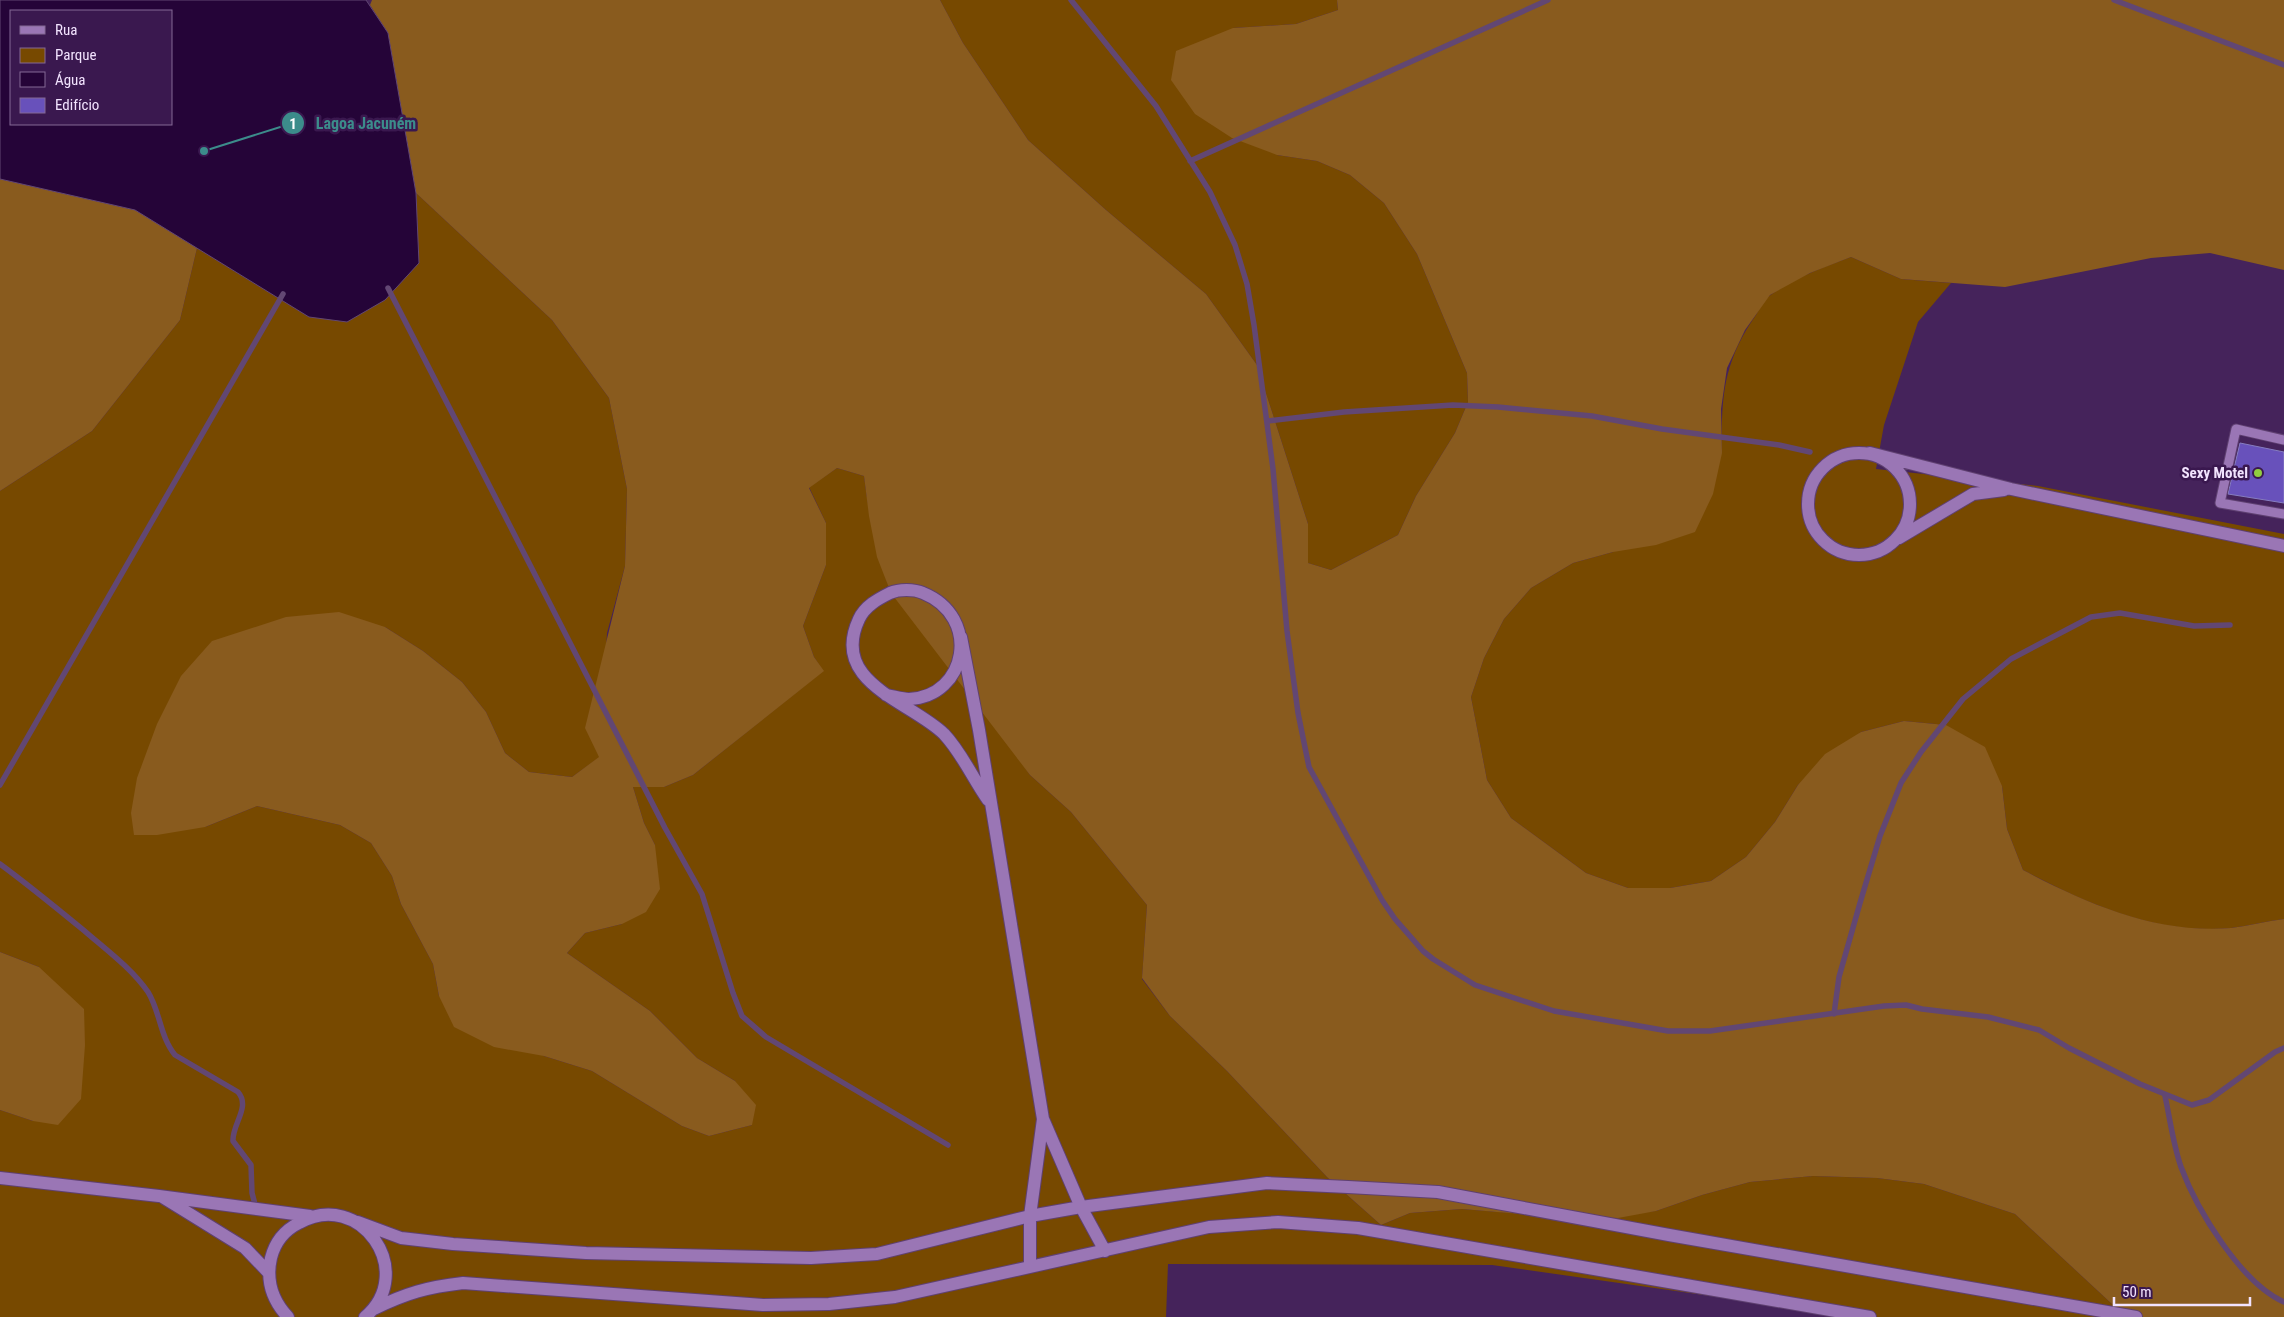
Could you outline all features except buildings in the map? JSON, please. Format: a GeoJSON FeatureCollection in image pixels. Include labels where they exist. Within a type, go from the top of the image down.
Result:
{"type":"FeatureCollection","features":[{"type":"Feature","properties":{"kind":"street"},"geometry":{"type":"LineString","coordinates":[[2011,489],[1974,494],[1879,552],[1858,556],[1837,551],[1820,538],[1809,520],[1807,498],[1814,478],[1829,462],[1849,453],[1870,453],[2011,489],[2284,546]]}},
{"type":"Feature","properties":{"kind":"street"},"geometry":{"type":"LineString","coordinates":[[1870,453],[1890,462],[1904,479],[1910,499],[1908,521],[1897,540]]}},
{"type":"Feature","properties":{"kind":"street"},"geometry":{"type":"LineString","coordinates":[[991,803],[974,780],[961,755],[943,734],[868,682],[856,662],[853,640],[859,618],[874,601],[894,591],[917,590],[938,599],[954,616],[961,637],[991,803],[1043,1118],[1081,1207],[1105,1251]]}},
{"type":"Feature","properties":{"kind":"street"},"geometry":{"type":"LineString","coordinates":[[886,695],[908,699],[930,694],[948,680],[959,660],[961,637]]}},
{"type":"Feature","properties":{"kind":"street"},"geometry":{"type":"LineString","coordinates":[[1030,1267],[1030,1216],[1043,1118]]}},
{"type":"Feature","properties":{"kind":"street"},"geometry":{"type":"LineString","coordinates":[[0,1178],[310,1216],[334,1214],[401,1238],[453,1244],[586,1253],[811,1258],[877,1254],[1030,1216],[1081,1207],[1267,1183],[1438,1192],[2136,1317]]}},
{"type":"Feature","properties":{"kind":"street"},"geometry":{"type":"LineString","coordinates":[[159,1196],[245,1248],[268,1272]]}},
{"type":"Feature","properties":{"kind":"street"},"geometry":{"type":"LineString","coordinates":[[281,1317],[273,1296],[268,1272],[274,1248],[289,1228],[310,1216]]}},
{"type":"Feature","properties":{"kind":"street"},"geometry":{"type":"LineString","coordinates":[[358,1222],[376,1239],[385,1262],[385,1287],[370,1313]]}},
{"type":"Feature","properties":{"kind":"street"},"geometry":{"type":"LineString","coordinates":[[370,1313],[410,1292],[432,1286],[463,1284],[763,1305],[829,1304],[895,1297],[1209,1227],[1278,1222],[1358,1228],[1870,1317]]}},
{"type":"Feature","properties":{"kind":"street"},"geometry":{"type":"LineString","coordinates":[[273,1296],[288,1317]]}},
{"type":"Feature","properties":{"kind":"lane"},"geometry":{"type":"LineString","coordinates":[[2284,440],[2236,429],[2220,503],[2284,514]]}},
{"type":"Feature","properties":{"kind":"green space"},"geometry":{"type":"Polygon","coordinates":[[[940,0],[1337,0],[1338,10],[1296,24],[1233,28],[1277,155],[1317,161],[1350,175],[1384,203],[1417,254],[1467,373],[1468,402],[1455,433],[1416,496],[1398,535],[1331,570],[1308,563],[1308,524],[1257,365],[1206,294],[1106,210],[1028,140],[963,43],[940,0]]]}},
{"type":"Feature","properties":{"kind":"green space"},"geometry":{"type":"Polygon","coordinates":[[[416,193],[552,320],[609,398],[627,489],[625,566],[607,633],[600,757],[572,777],[529,772],[505,753],[486,712],[462,682],[423,651],[385,627],[205,827],[257,806],[340,825],[371,843],[392,876],[401,904],[433,964],[439,996],[544,1056],[592,1071],[682,1126],[709,1136],[752,1125],[735,1081],[697,1058],[650,1011],[567,953],[585,933],[622,924],[655,845],[644,823],[633,787],[664,787],[693,775],[823,671],[814,657],[803,626],[826,565],[826,523],[809,487],[837,468],[864,476],[874,535],[891,593],[915,601],[1030,775],[1071,812],[1147,905],[1142,979],[1170,1016],[1227,1071],[1327,1177],[1381,1225],[1410,1213],[1462,1209],[1560,1217],[1656,1211],[1702,1195],[1750,1182],[1813,1176],[1877,1178],[1924,1184],[2015,1214],[2126,1317],[1860,1317],[1492,1265],[1168,1264],[1166,1317],[0,1317],[0,1110],[33,1121],[39,967],[0,952],[0,491],[92,431],[180,320],[197,248],[309,317],[419,263],[416,193]]]}},
{"type":"Feature","properties":{"kind":"green space"},"geometry":{"type":"Polygon","coordinates":[[[1851,257],[1901,279],[1951,283],[1918,322],[1884,425],[1876,469],[2038,486],[2284,534],[2284,919],[2231,928],[2203,929],[2149,922],[2098,905],[2023,870],[2007,829],[2002,786],[1946,725],[1904,721],[1861,732],[1798,785],[1775,822],[1746,857],[1711,881],[1670,888],[1628,888],[1586,873],[1511,818],[1487,780],[1471,697],[1484,658],[1504,619],[1531,588],[1573,563],[1613,552],[1722,453],[1722,415],[1730,365],[1745,332],[1763,303],[1769,296],[1791,282],[1851,257]]]}},
{"type":"Feature","properties":{"kind":"shaded area"},"geometry":{"type":"Polygon","coordinates":[[[372,0],[940,0],[963,43],[1028,140],[1106,210],[1206,294],[1257,365],[1308,524],[1308,563],[1331,570],[1398,535],[1416,496],[1455,433],[1468,402],[1467,373],[1417,254],[1384,203],[1350,175],[1317,161],[1277,155],[1232,138],[1195,114],[1171,80],[1176,51],[1233,28],[1296,24],[1338,10],[1337,0],[2284,0],[2284,270],[2210,253],[2151,258],[2005,287],[1901,279],[1851,257],[1810,273],[1770,295],[1745,330],[1727,368],[1721,409],[1722,453],[1713,494],[1695,532],[1656,545],[1613,552],[1573,563],[1531,588],[1504,619],[1484,658],[1471,697],[1487,780],[1511,818],[1586,873],[1628,888],[1670,888],[1711,881],[1746,857],[1775,822],[1798,785],[1825,754],[1861,732],[1904,721],[1946,725],[1985,747],[2002,786],[2007,829],[2023,870],[2098,905],[2149,921],[2203,929],[2231,928],[2284,919],[2284,1317],[2126,1317],[2015,1214],[1924,1184],[1877,1178],[1813,1176],[1750,1182],[1702,1195],[1656,1211],[1618,1218],[1520,1214],[1462,1209],[1410,1213],[1381,1225],[1327,1177],[1227,1071],[1170,1016],[1142,978],[1147,905],[1071,812],[1030,775],[891,593],[877,557],[864,476],[837,468],[809,488],[826,523],[826,565],[803,626],[814,657],[824,671],[693,775],[664,787],[633,787],[644,823],[655,845],[660,889],[646,912],[622,924],[585,933],[567,953],[650,1011],[697,1058],[735,1081],[756,1105],[752,1125],[709,1136],[682,1126],[592,1071],[544,1056],[494,1047],[454,1027],[439,996],[433,964],[401,904],[392,876],[371,843],[340,825],[257,806],[205,827],[157,835],[134,835],[131,813],[137,778],[157,724],[181,676],[212,641],[286,617],[339,612],[385,627],[423,651],[462,682],[486,712],[505,753],[529,772],[572,777],[599,757],[585,728],[625,566],[627,489],[609,398],[552,320],[416,193],[388,33],[370,5],[372,0]]]}},
{"type":"Feature","properties":{"kind":"shaded area"},"geometry":{"type":"Polygon","coordinates":[[[0,179],[135,210],[197,248],[180,320],[92,431],[0,491],[0,179]]]}},
{"type":"Feature","properties":{"kind":"shaded area"},"geometry":{"type":"Polygon","coordinates":[[[0,952],[39,967],[84,1009],[85,1045],[81,1099],[58,1125],[33,1121],[0,1110],[0,952]]]}},
{"type":"Feature","properties":{"kind":"water"},"geometry":{"type":"Polygon","coordinates":[[[0,0],[366,0],[388,33],[416,193],[419,263],[385,300],[347,322],[309,317],[135,210],[0,179],[0,0]]]}},
{"type":"Feature","properties":{"kind":"waterway"},"geometry":{"type":"LineString","coordinates":[[1071,0],[1156,106],[1210,192],[1235,245],[1247,284],[1254,325],[1273,469],[1287,631],[1298,713],[1309,767],[1382,900],[1395,919],[1423,951],[1475,985],[1554,1011],[1668,1031],[1710,1031],[1884,1006],[1906,1005],[1922,1009],[1988,1017],[2039,1030],[2069,1048],[2140,1084],[2192,1105],[2209,1100],[2275,1052],[2284,1048]]}},
{"type":"Feature","properties":{"kind":"waterway"},"geometry":{"type":"LineString","coordinates":[[1190,161],[1548,0]]}},
{"type":"Feature","properties":{"kind":"waterway"},"geometry":{"type":"LineString","coordinates":[[2114,0],[2284,65]]}},
{"type":"Feature","properties":{"kind":"waterway"},"geometry":{"type":"LineString","coordinates":[[388,288],[665,828],[702,894],[742,1016],[766,1037],[948,1145]]}},
{"type":"Feature","properties":{"kind":"waterway"},"geometry":{"type":"LineString","coordinates":[[0,785],[283,294]]}},
{"type":"Feature","properties":{"kind":"waterway"},"geometry":{"type":"LineString","coordinates":[[1267,421],[1344,412],[1453,405],[1498,407],[1592,416],[1662,429],[1779,445],[1810,452]]}},
{"type":"Feature","properties":{"kind":"waterway"},"geometry":{"type":"LineString","coordinates":[[1834,1014],[1839,977],[1860,903],[1880,836],[1901,783],[1921,752],[1963,699],[2011,659],[2091,617],[2120,613],[2194,626],[2230,625]]}},
{"type":"Feature","properties":{"kind":"waterway"},"geometry":{"type":"LineString","coordinates":[[0,864],[87,933],[135,976],[152,999],[166,1040],[175,1055],[238,1092],[243,1104],[233,1135],[233,1141],[251,1165],[252,1193],[256,1208]]}},
{"type":"Feature","properties":{"kind":"waterway"},"geometry":{"type":"LineString","coordinates":[[2165,1096],[2181,1167],[2209,1224],[2222,1244],[2252,1279],[2268,1293],[2284,1302]]}},
{"type":"Feature","properties":{"kind":"place","name":"Lagoa Jacuném"},"geometry":{"type":"Point","coordinates":[204,151]}},
{"type":"Feature","properties":{"kind":"place","name":"Sexy Motel"},"geometry":{"type":"Point","coordinates":[2258,473]}}]}
